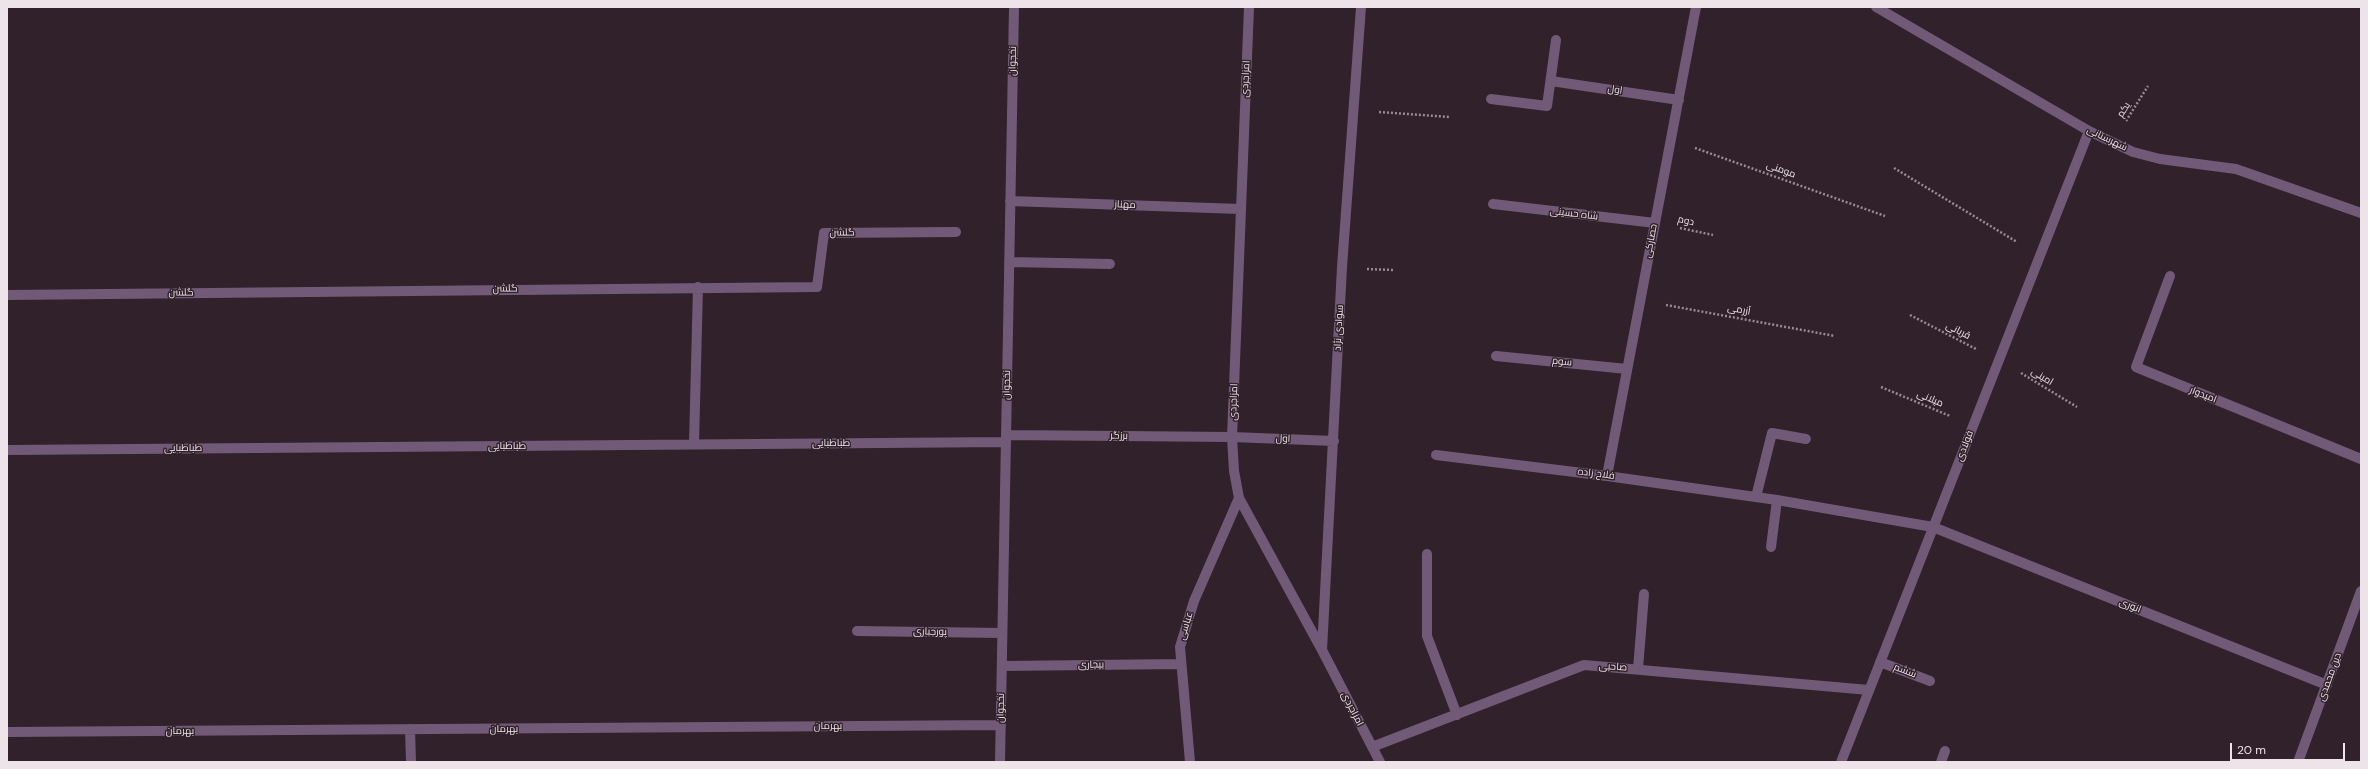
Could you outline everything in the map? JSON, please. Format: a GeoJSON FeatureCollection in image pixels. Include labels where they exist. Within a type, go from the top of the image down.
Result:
{"type":"FeatureCollection","features":[{"type":"Feature","properties":{"kind":"street","name":"نخجوان"},"geometry":{"type":"LineString","coordinates":[[1000,762],[1014,7]]}},
{"type":"Feature","properties":{"kind":"street","name":"امزاجردی"},"geometry":{"type":"LineString","coordinates":[[1249,7],[1232,437],[1234,471],[1238,498],[1322,650],[1380,762]]}},
{"type":"Feature","properties":{"kind":"street","name":"سوادی نژاد"},"geometry":{"type":"LineString","coordinates":[[1322,650],[1342,267],[1362,7]]}},
{"type":"Feature","properties":{"kind":"street","name":"حصارکی"},"geometry":{"type":"LineString","coordinates":[[1607,476],[1696,7]]}},
{"type":"Feature","properties":{"kind":"street","name":"شهرستانی"},"geometry":{"type":"LineString","coordinates":[[1876,7],[2089,131],[2133,152],[2160,159],[2236,169],[2361,213]]}},
{"type":"Feature","properties":{"kind":"street"},"geometry":{"type":"LineString","coordinates":[[1491,99],[1547,106],[1556,40]]}},
{"type":"Feature","properties":{"kind":"street","name":"اول"},"geometry":{"type":"LineString","coordinates":[[1551,81],[1678,100]]}},
{"type":"Feature","properties":{"kind":"street","name":"فولادی"},"geometry":{"type":"LineString","coordinates":[[1841,762],[2089,131]]}},
{"type":"Feature","properties":{"kind":"street","name":"مهناز"},"geometry":{"type":"LineString","coordinates":[[1010,201],[1240,209]]}},
{"type":"Feature","properties":{"kind":"street","name":"شاه حسینی"},"geometry":{"type":"LineString","coordinates":[[1493,204],[1655,223]]}},
{"type":"Feature","properties":{"kind":"street","name":"گلشن"},"geometry":{"type":"LineString","coordinates":[[7,295],[818,287],[824,233],[956,232]]}},
{"type":"Feature","properties":{"kind":"street"},"geometry":{"type":"LineString","coordinates":[[1009,262],[1110,264]]}},
{"type":"Feature","properties":{"kind":"street","name":"امیدوار"},"geometry":{"type":"LineString","coordinates":[[2170,276],[2136,367],[2361,459]]}},
{"type":"Feature","properties":{"kind":"street"},"geometry":{"type":"LineString","coordinates":[[694,444],[698,287]]}},
{"type":"Feature","properties":{"kind":"street","name":"سوم"},"geometry":{"type":"LineString","coordinates":[[1496,356],[1628,369]]}},
{"type":"Feature","properties":{"kind":"street"},"geometry":{"type":"LineString","coordinates":[[1756,497],[1772,433],[1806,439]]}},
{"type":"Feature","properties":{"kind":"street","name":"اول"},"geometry":{"type":"LineString","coordinates":[[1232,437],[1334,441]]}},
{"type":"Feature","properties":{"kind":"street","name":"برزگر"},"geometry":{"type":"LineString","coordinates":[[1006,438],[1232,437]]}},
{"type":"Feature","properties":{"kind":"street","name":"طباطبایی"},"geometry":{"type":"LineString","coordinates":[[7,450],[694,444],[1006,438]]}},
{"type":"Feature","properties":{"kind":"street","name":"فلاح زاده"},"geometry":{"type":"LineString","coordinates":[[1436,455],[1607,476],[1756,497],[1933,526]]}},
{"type":"Feature","properties":{"kind":"street","name":"عباسی"},"geometry":{"type":"LineString","coordinates":[[1190,762],[1180,664],[1180,647],[1194,601],[1238,498]]}},
{"type":"Feature","properties":{"kind":"street"},"geometry":{"type":"LineString","coordinates":[[1771,547],[1777,500]]}},
{"type":"Feature","properties":{"kind":"street","name":"انوری"},"geometry":{"type":"LineString","coordinates":[[1933,526],[2327,685]]}},
{"type":"Feature","properties":{"kind":"street"},"geometry":{"type":"LineString","coordinates":[[1427,554],[1427,636],[1457,715]]}},
{"type":"Feature","properties":{"kind":"street"},"geometry":{"type":"LineString","coordinates":[[1638,669],[1644,594]]}},
{"type":"Feature","properties":{"kind":"street","name":"دین محمدی"},"geometry":{"type":"LineString","coordinates":[[2298,762],[2361,594]]}},
{"type":"Feature","properties":{"kind":"street","name":"پورجباری"},"geometry":{"type":"LineString","coordinates":[[857,631],[1002,634]]}},
{"type":"Feature","properties":{"kind":"street","name":"ششم"},"geometry":{"type":"LineString","coordinates":[[1880,662],[1930,681]]}},
{"type":"Feature","properties":{"kind":"street","name":"بیجاری"},"geometry":{"type":"LineString","coordinates":[[1002,666],[1180,664]]}},
{"type":"Feature","properties":{"kind":"street","name":"صاحبی"},"geometry":{"type":"LineString","coordinates":[[1372,747],[1584,665],[1869,690]]}},
{"type":"Feature","properties":{"kind":"street","name":"بهرمان"},"geometry":{"type":"LineString","coordinates":[[7,732],[1001,725]]}},
{"type":"Feature","properties":{"kind":"street"},"geometry":{"type":"LineString","coordinates":[[410,729],[410,762]]}},
{"type":"Feature","properties":{"kind":"street"},"geometry":{"type":"LineString","coordinates":[[1941,762],[1945,750]]}},
{"type":"Feature","properties":{"kind":"path","name":"یکم"},"geometry":{"type":"LineString","coordinates":[[2114,142],[2148,86]]}},
{"type":"Feature","properties":{"kind":"path"},"geometry":{"type":"LineString","coordinates":[[1354,110],[1450,117]]}},
{"type":"Feature","properties":{"kind":"path","name":"مومنی"},"geometry":{"type":"LineString","coordinates":[[1671,140],[1885,216]]}},
{"type":"Feature","properties":{"kind":"path"},"geometry":{"type":"LineString","coordinates":[[1894,168],[2040,255]]}},
{"type":"Feature","properties":{"kind":"path","name":"دوم"},"geometry":{"type":"LineString","coordinates":[[1655,223],[1713,236]]}},
{"type":"Feature","properties":{"kind":"path","name":"آزرمی"},"geometry":{"type":"LineString","coordinates":[[1640,300],[1835,336]]}},
{"type":"Feature","properties":{"kind":"path","name":"قربانی"},"geometry":{"type":"LineString","coordinates":[[1910,315],[1999,360]]}},
{"type":"Feature","properties":{"kind":"path","name":"امینی"},"geometry":{"type":"LineString","coordinates":[[1999,360],[2077,407]]}},
{"type":"Feature","properties":{"kind":"path","name":"میلانی"},"geometry":{"type":"LineString","coordinates":[[1881,387],[1973,426]]}}]}
